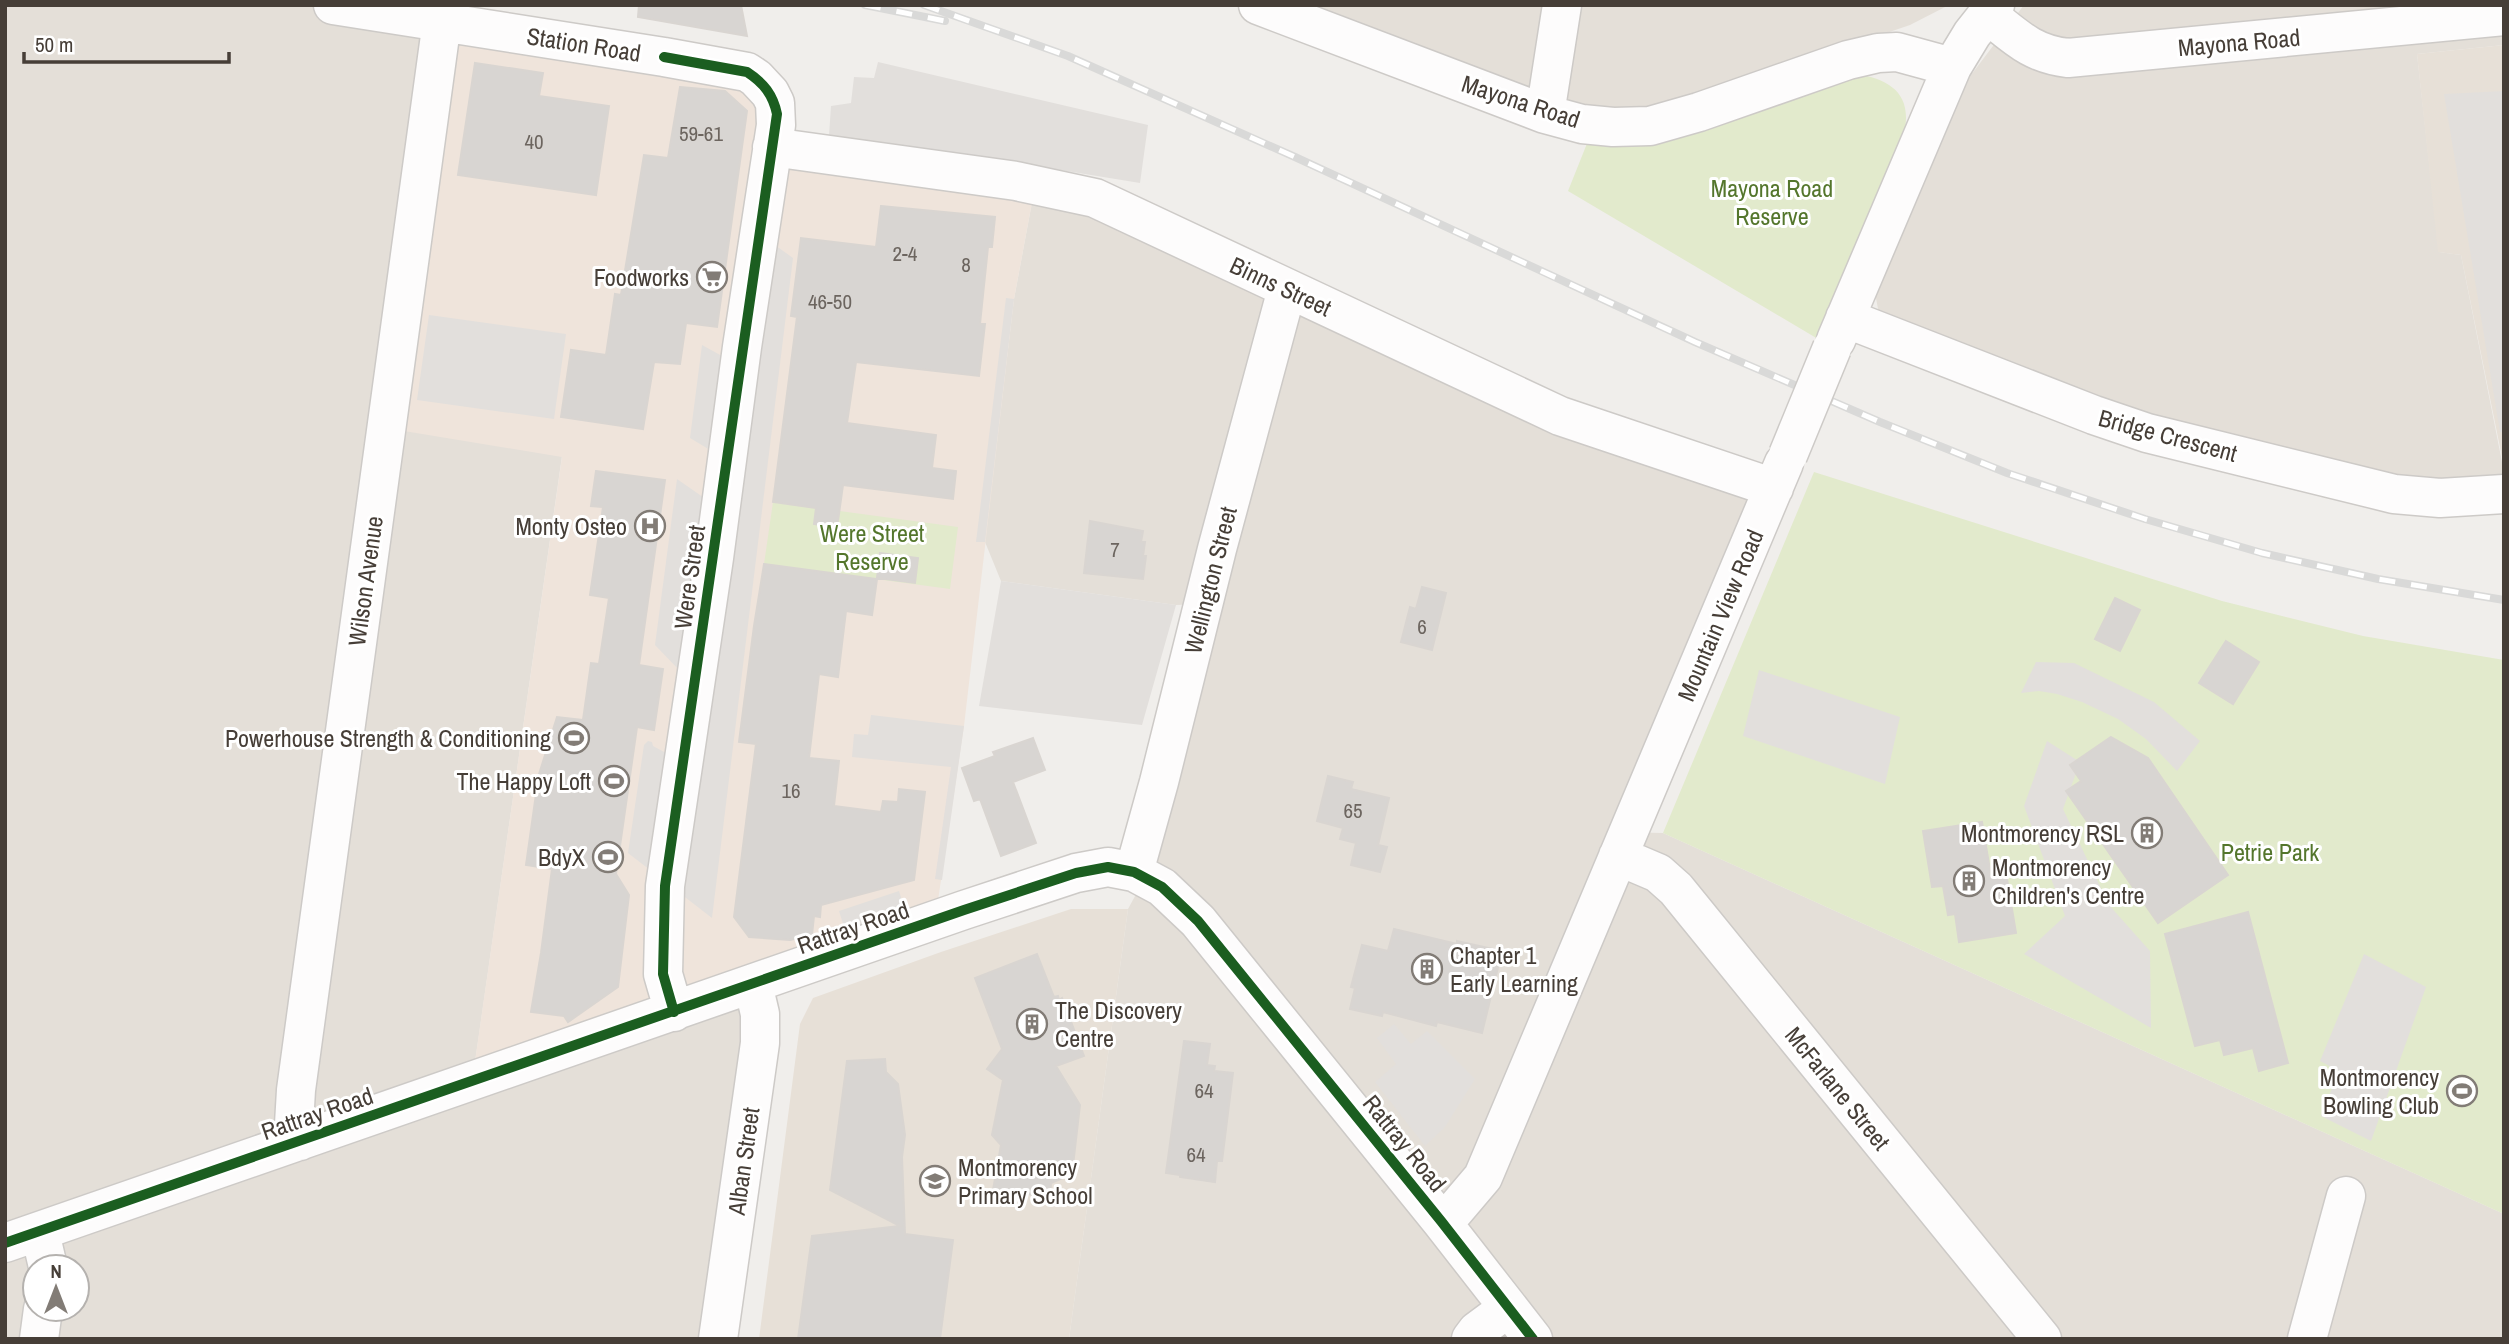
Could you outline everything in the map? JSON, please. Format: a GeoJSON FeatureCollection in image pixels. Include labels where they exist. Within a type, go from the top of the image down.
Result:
{"type":"FeatureCollection","features":[{"type":"Feature","properties":{"kind":"street","name":"Station Road"},"geometry":{"type":"LineString","coordinates":[[333,5],[747,72],[763,85],[775,103],[776,125],[772,147]]}},
{"type":"Feature","properties":{"kind":"street","name":"Mayona Road"},"geometry":{"type":"LineString","coordinates":[[1258,5],[1545,114],[1582,124],[1613,127],[1650,125],[1699,112],[1848,60],[1878,53],[1896,52],[1952,67]]}},
{"type":"Feature","properties":{"kind":"street"},"geometry":{"type":"LineString","coordinates":[[1545,114],[1562,5]]}},
{"type":"Feature","properties":{"kind":"street","name":"Mayona Road"},"geometry":{"type":"LineString","coordinates":[[1991,10],[2028,48],[2047,56],[2068,58],[2504,16]]}},
{"type":"Feature","properties":{"kind":"street","name":"Mountain View Road"},"geometry":{"type":"LineString","coordinates":[[1441,1221],[1455,1210],[1483,1177],[1952,67],[1991,10]]}},
{"type":"Feature","properties":{"kind":"street","name":"Wilson Avenue"},"geometry":{"type":"LineString","coordinates":[[299,1142],[294,1124],[297,1077],[442,21]]}},
{"type":"Feature","properties":{"kind":"street","name":"Binns Street"},"geometry":{"type":"LineString","coordinates":[[772,147],[1016,181],[1095,198],[1559,416],[1781,471]]}},
{"type":"Feature","properties":{"kind":"street","name":"Were Street"},"geometry":{"type":"LineString","coordinates":[[674,1012],[663,974],[665,886],[772,147]]}},
{"type":"Feature","properties":{"kind":"street","name":"Wellington Street"},"geometry":{"type":"LineString","coordinates":[[1134,872],[1287,289]]}},
{"type":"Feature","properties":{"kind":"street","name":"Bridge Crescent"},"geometry":{"type":"LineString","coordinates":[[1839,333],[2166,438],[2394,494],[2440,498],[2504,494]]}},
{"type":"Feature","properties":{"kind":"street","name":"McFarlane Street"},"geometry":{"type":"LineString","coordinates":[[1618,856],[1658,873],[1676,889],[2042,1339]]}},
{"type":"Feature","properties":{"kind":"street","name":"Rattray Road"},"geometry":{"type":"LineString","coordinates":[[31,1247],[299,1142],[1076,873],[1108,867],[1134,872],[1162,887],[1198,921],[1533,1339]]}},
{"type":"Feature","properties":{"kind":"street","name":"Alban Street"},"geometry":{"type":"LineString","coordinates":[[718,1339],[760,1043],[760,1014],[753,984]]}},
{"type":"Feature","properties":{"kind":"street"},"geometry":{"type":"LineString","coordinates":[[2307,1339],[2346,1196]]}},
{"type":"Feature","properties":{"kind":"street"},"geometry":{"type":"LineString","coordinates":[[1471,1339],[1476,1331],[1508,1308]]}},
{"type":"Feature","properties":{"kind":"shaded area"},"geometry":{"type":"Polygon","coordinates":[[[5,5],[333,5],[442,21],[562,456],[470,1097],[763,993],[718,1339],[5,1339],[5,5]]]}},
{"type":"Feature","properties":{"kind":"shaded area"},"geometry":{"type":"Polygon","coordinates":[[[1283,5],[1949,5],[1910,25],[1677,104],[1595,112],[1283,5]]]}},
{"type":"Feature","properties":{"kind":"shaded area"},"geometry":{"type":"Polygon","coordinates":[[[2024,5],[2504,5],[2504,45],[2417,54],[2439,252],[2461,255],[2504,481],[2432,487],[2168,427],[1879,314],[1875,293],[1959,95],[2024,5]]]}},
{"type":"Feature","properties":{"kind":"shaded area"},"geometry":{"type":"Polygon","coordinates":[[[454,29],[759,89],[768,151],[1033,197],[1014,299],[964,726],[937,907],[474,1068],[562,457],[398,430],[454,29]]]}},
{"type":"Feature","properties":{"kind":"shaded area"},"geometry":{"type":"Polygon","coordinates":[[[2504,45],[2504,467],[2461,255],[2438,252],[2417,54],[2504,45]]]}},
{"type":"Feature","properties":{"kind":"shaded area"},"geometry":{"type":"Polygon","coordinates":[[[878,62],[1148,125],[1140,183],[956,153],[829,136],[831,106],[851,103],[854,77],[874,78],[878,62]]]}},
{"type":"Feature","properties":{"kind":"shaded area"},"geometry":{"type":"Polygon","coordinates":[[[2504,91],[2504,432],[2500,432],[2444,94],[2504,91]]]}},
{"type":"Feature","properties":{"kind":"shaded area"},"geometry":{"type":"Polygon","coordinates":[[[1033,197],[1095,198],[1754,490],[1611,832],[1663,833],[2504,1214],[2504,1339],[1069,1339],[1128,909],[1146,876],[1205,604],[1176,605],[1001,581],[985,542],[1014,299],[1033,197]]]}},
{"type":"Feature","properties":{"kind":"shaded area"},"geometry":{"type":"Polygon","coordinates":[[[772,243],[793,258],[712,918],[628,853],[644,745],[648,741],[652,742],[653,746],[666,753],[706,698],[655,645],[677,479],[733,518],[772,243]]]}},
{"type":"Feature","properties":{"kind":"shaded area"},"geometry":{"type":"Polygon","coordinates":[[[1006,298],[1014,299],[985,542],[976,542],[1006,298]]]}},
{"type":"Feature","properties":{"kind":"shaded area"},"geometry":{"type":"Polygon","coordinates":[[[429,315],[566,334],[554,419],[417,400],[429,315]]]}},
{"type":"Feature","properties":{"kind":"shaded area"},"geometry":{"type":"Polygon","coordinates":[[[702,345],[722,356],[710,450],[690,438],[702,345]]]}},
{"type":"Feature","properties":{"kind":"shaded area"},"geometry":{"type":"Polygon","coordinates":[[[1001,581],[1176,605],[1142,725],[979,706],[1001,581]]]}},
{"type":"Feature","properties":{"kind":"shaded area"},"geometry":{"type":"Polygon","coordinates":[[[2036,662],[2074,663],[2154,702],[2200,741],[2177,771],[2146,739],[2118,719],[2057,694],[2039,691],[2021,693],[2036,662]]]}},
{"type":"Feature","properties":{"kind":"shaded area"},"geometry":{"type":"Polygon","coordinates":[[[1759,670],[1900,717],[1885,784],[1743,736],[1759,670]]]}},
{"type":"Feature","properties":{"kind":"shaded area"},"geometry":{"type":"Polygon","coordinates":[[[871,715],[964,726],[942,880],[935,879],[951,767],[852,757],[854,734],[868,735],[871,715]]]}},
{"type":"Feature","properties":{"kind":"shaded area"},"geometry":{"type":"Polygon","coordinates":[[[2047,741],[2080,762],[2063,809],[2109,905],[2150,951],[2151,1028],[2024,954],[2065,916],[2024,806],[2047,741]]]}},
{"type":"Feature","properties":{"kind":"shaded area"},"geometry":{"type":"Polygon","coordinates":[[[899,891],[905,910],[845,930],[839,911],[899,891]]]}},
{"type":"Feature","properties":{"kind":"shaded area","name":"Montmorency Primary School"},"geometry":{"type":"Polygon","coordinates":[[[1071,909],[1128,909],[1069,1339],[759,1339],[800,1024],[813,998],[1071,909]]]}},
{"type":"Feature","properties":{"kind":"shaded area"},"geometry":{"type":"Polygon","coordinates":[[[2364,954],[2426,987],[2371,1141],[2321,1116],[2339,1071],[2320,1061],[2364,954]]]}},
{"type":"Feature","properties":{"kind":"shaded area"},"geometry":{"type":"Polygon","coordinates":[[[1394,1024],[1411,1044],[1427,1031],[1475,1079],[1445,1127],[1425,1146],[1375,1082],[1396,1064],[1377,1038],[1394,1024]]]}},
{"type":"Feature","properties":{"kind":"green space","name":"Mayona Road Reserve"},"geometry":{"type":"Polygon","coordinates":[[[1856,74],[1880,80],[1896,91],[1902,99],[1906,120],[1904,133],[1818,339],[1568,191],[1588,141],[1856,74]]]}},
{"type":"Feature","properties":{"kind":"green space","name":"Petrie Park"},"geometry":{"type":"Polygon","coordinates":[[[1814,472],[2222,601],[2363,636],[2504,660],[2504,1214],[1663,833],[1814,472]]]}},
{"type":"Feature","properties":{"kind":"green space","name":"Were Street Reserve"},"geometry":{"type":"Polygon","coordinates":[[[773,502],[958,527],[950,589],[764,564],[773,502]]]}},
{"type":"Feature","properties":{"kind":"building"},"geometry":{"type":"Polygon","coordinates":[[[639,5],[741,5],[747,36],[638,17],[639,5]]]}},
{"type":"Feature","properties":{"kind":"building"},"geometry":{"type":"Polygon","coordinates":[[[475,63],[543,73],[539,96],[609,106],[596,195],[458,175],[475,63]]]}},
{"type":"Feature","properties":{"kind":"building"},"geometry":{"type":"Polygon","coordinates":[[[680,87],[725,91],[747,111],[717,327],[686,323],[680,364],[654,362],[643,429],[561,417],[571,350],[606,355],[615,294],[621,295],[644,155],[668,158],[680,87]]]}},
{"type":"Feature","properties":{"kind":"building"},"geometry":{"type":"Polygon","coordinates":[[[881,206],[995,217],[992,247],[988,247],[980,324],[985,324],[979,376],[856,362],[847,423],[936,435],[932,468],[956,471],[953,499],[843,485],[837,528],[814,524],[816,508],[773,502],[797,317],[791,316],[801,238],[876,247],[881,206]]]}},
{"type":"Feature","properties":{"kind":"building"},"geometry":{"type":"Polygon","coordinates":[[[596,471],[665,480],[639,665],[663,669],[654,730],[637,727],[616,874],[629,895],[618,987],[568,1022],[564,1016],[531,1012],[552,869],[526,865],[535,787],[557,717],[583,720],[591,663],[599,664],[609,598],[590,595],[603,507],[591,506],[596,471]]]}},
{"type":"Feature","properties":{"kind":"building"},"geometry":{"type":"Polygon","coordinates":[[[1090,521],[1143,531],[1141,542],[1145,542],[1143,556],[1146,556],[1143,579],[1084,573],[1090,521]]]}},
{"type":"Feature","properties":{"kind":"building"},"geometry":{"type":"Polygon","coordinates":[[[880,553],[918,558],[915,583],[877,578],[880,553]]]}},
{"type":"Feature","properties":{"kind":"building"},"geometry":{"type":"Polygon","coordinates":[[[764,564],[877,579],[872,615],[846,611],[838,677],[819,674],[809,758],[839,761],[834,806],[881,812],[883,801],[898,802],[899,789],[925,792],[914,880],[821,905],[820,917],[814,916],[812,935],[790,940],[749,937],[734,917],[756,744],[739,742],[764,564]]]}},
{"type":"Feature","properties":{"kind":"building"},"geometry":{"type":"Polygon","coordinates":[[[1422,587],[1446,593],[1432,650],[1401,642],[1410,607],[1416,609],[1422,587]]]}},
{"type":"Feature","properties":{"kind":"building"},"geometry":{"type":"Polygon","coordinates":[[[2115,598],[2140,610],[2120,651],[2095,639],[2115,598]]]}},
{"type":"Feature","properties":{"kind":"building"},"geometry":{"type":"Polygon","coordinates":[[[2226,641],[2259,662],[2233,704],[2199,683],[2226,641]]]}},
{"type":"Feature","properties":{"kind":"building","name":"Montmorency RSL"},"geometry":{"type":"Polygon","coordinates":[[[2111,737],[2148,758],[2228,875],[2158,923],[2066,791],[2081,781],[2070,765],[2111,737]]]}},
{"type":"Feature","properties":{"kind":"building"},"geometry":{"type":"Polygon","coordinates":[[[1033,738],[1045,770],[1013,782],[1036,843],[1001,856],[980,799],[974,801],[962,768],[995,756],[993,752],[1033,738]]]}},
{"type":"Feature","properties":{"kind":"building"},"geometry":{"type":"Polygon","coordinates":[[[1328,776],[1353,782],[1351,789],[1389,798],[1378,845],[1387,847],[1380,872],[1351,865],[1356,843],[1340,839],[1343,828],[1317,821],[1328,776]]]}},
{"type":"Feature","properties":{"kind":"building","name":"Montmorency Children's Centre"},"geometry":{"type":"Polygon","coordinates":[[[1982,822],[1991,876],[2006,873],[2016,933],[1959,942],[1955,914],[1948,915],[1943,886],[1932,887],[1923,831],[1982,822]]]}},
{"type":"Feature","properties":{"kind":"building"},"geometry":{"type":"Polygon","coordinates":[[[2248,912],[2288,1063],[2259,1071],[2253,1048],[2224,1055],[2220,1040],[2195,1046],[2165,934],[2248,912]]]}},
{"type":"Feature","properties":{"kind":"building","name":"Chapter 1 Early Learning"},"geometry":{"type":"Polygon","coordinates":[[[1394,929],[1457,944],[1457,941],[1502,951],[1482,1033],[1437,1022],[1436,1026],[1383,1012],[1382,1016],[1350,1009],[1355,988],[1351,987],[1362,945],[1388,951],[1394,929]]]}},
{"type":"Feature","properties":{"kind":"building"},"geometry":{"type":"Polygon","coordinates":[[[1037,954],[1054,997],[1058,996],[1059,1000],[1062,998],[1084,1056],[1056,1066],[1080,1105],[1072,1174],[1051,1183],[1050,1197],[993,1190],[1001,1145],[992,1135],[1003,1080],[987,1069],[1002,1049],[975,978],[1037,954]]]}},
{"type":"Feature","properties":{"kind":"building"},"geometry":{"type":"Polygon","coordinates":[[[1184,1041],[1210,1044],[1207,1065],[1215,1066],[1214,1071],[1233,1073],[1222,1161],[1217,1161],[1215,1182],[1166,1173],[1184,1041]]]}},
{"type":"Feature","properties":{"kind":"building"},"geometry":{"type":"Polygon","coordinates":[[[885,1059],[886,1072],[898,1084],[905,1135],[902,1157],[905,1234],[953,1240],[940,1339],[798,1339],[812,1236],[900,1226],[830,1190],[847,1061],[885,1059]]]}},
{"type":"Feature","properties":{"kind":"railway"},"geometry":{"type":"LineString","coordinates":[[865,5],[945,21]]}},
{"type":"Feature","properties":{"kind":"railway"},"geometry":{"type":"LineString","coordinates":[[924,5],[1068,56],[1295,157],[1695,342],[1880,422],[2007,473],[2145,519],[2262,553],[2378,579],[2504,600]]}},
{"type":"Feature","properties":{"kind":"cycle path"},"geometry":{"type":"LineString","coordinates":[[664,57],[747,72],[767,90],[777,114],[665,886],[663,974],[674,1012]]}},
{"type":"Feature","properties":{"kind":"cycle path"},"geometry":{"type":"LineString","coordinates":[[5,1243],[964,910],[1076,873],[1108,867],[1134,872],[1162,887],[1198,921],[1533,1339]]}},
{"type":"Feature","properties":{"kind":"place","name":"Foodworks"},"geometry":{"type":"Point","coordinates":[712,277]}},
{"type":"Feature","properties":{"kind":"place","name":"Monty Osteo"},"geometry":{"type":"Point","coordinates":[650,526]}},
{"type":"Feature","properties":{"kind":"place","name":"Powerhouse Strength & Conditioning"},"geometry":{"type":"Point","coordinates":[574,738]}},
{"type":"Feature","properties":{"kind":"place","name":"The Happy Loft"},"geometry":{"type":"Point","coordinates":[614,781]}},
{"type":"Feature","properties":{"kind":"place","name":"Montmorency RSL"},"geometry":{"type":"Point","coordinates":[2147,833]}},
{"type":"Feature","properties":{"kind":"place","name":"BdyX"},"geometry":{"type":"Point","coordinates":[608,857]}},
{"type":"Feature","properties":{"kind":"place","name":"Montmorency Children's Centre"},"geometry":{"type":"Point","coordinates":[1969,881]}},
{"type":"Feature","properties":{"kind":"place","name":"Chapter 1 Early Learning"},"geometry":{"type":"Point","coordinates":[1427,969]}},
{"type":"Feature","properties":{"kind":"place","name":"The Discovery Centre"},"geometry":{"type":"Point","coordinates":[1032,1024]}},
{"type":"Feature","properties":{"kind":"place","name":"Montmorency Bowling Club"},"geometry":{"type":"Point","coordinates":[2462,1091]}},
{"type":"Feature","properties":{"kind":"place","name":"Montmorency Primary School"},"geometry":{"type":"Point","coordinates":[935,1181]}}]}
